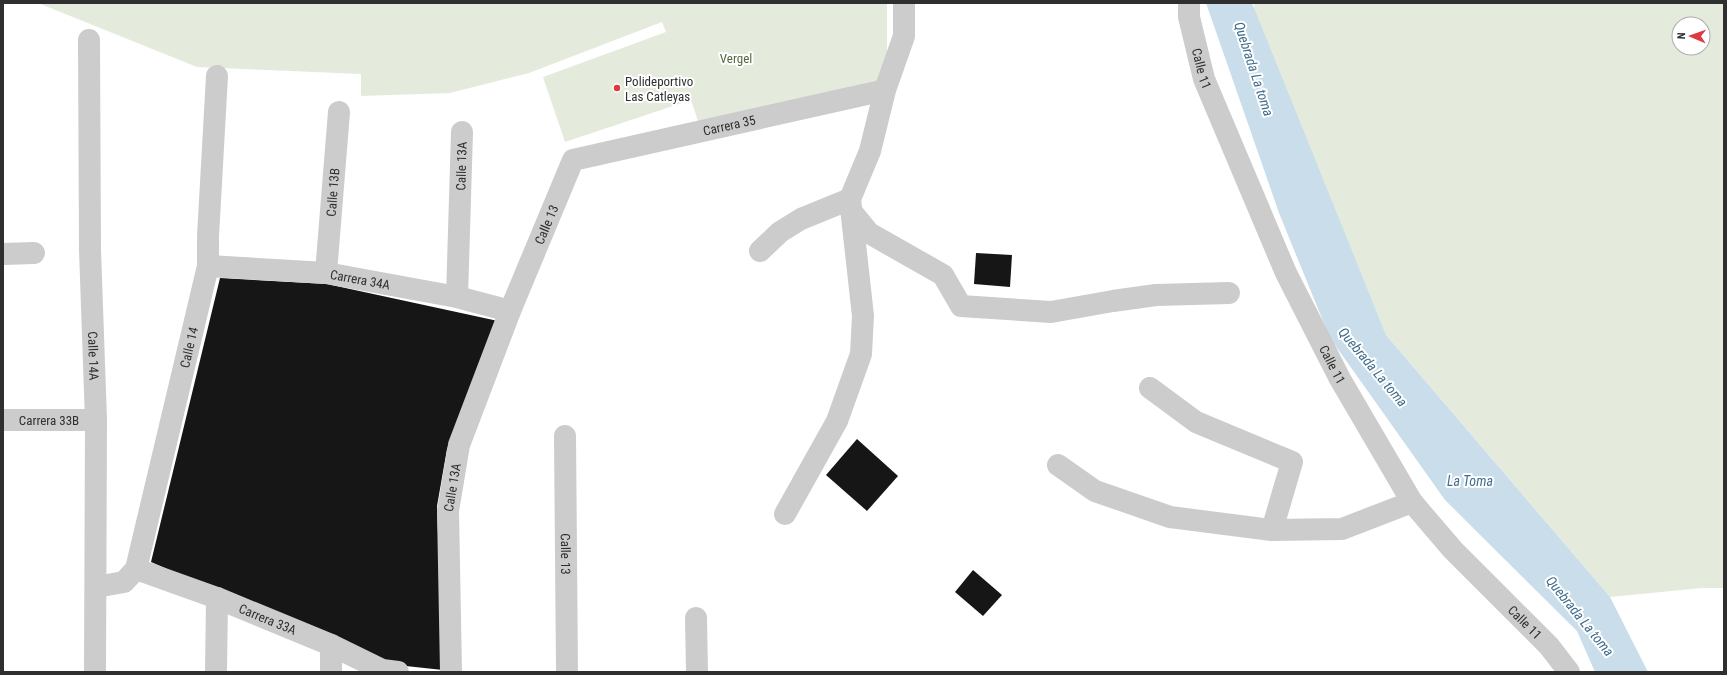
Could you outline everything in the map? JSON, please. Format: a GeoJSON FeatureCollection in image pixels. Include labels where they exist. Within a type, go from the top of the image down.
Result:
{"type":"FeatureCollection","features":[{"type":"Feature","properties":{"kind":"street"},"geometry":{"type":"LineString","coordinates":[[785,514],[837,420],[861,354],[863,316],[851,205],[870,151],[885,90],[904,36],[904,3]]}},
{"type":"Feature","properties":{"kind":"street","name":"Calle 11"},"geometry":{"type":"LineString","coordinates":[[1189,3],[1189,17],[1204,79],[1286,273],[1340,379],[1412,502],[1453,550],[1549,646],[1569,672]]}},
{"type":"Feature","properties":{"kind":"street","name":"Calle 14A"},"geometry":{"type":"LineString","coordinates":[[89,40],[90,250],[96,420],[95,672]]}},
{"type":"Feature","properties":{"kind":"street","name":"Calle 14"},"geometry":{"type":"LineString","coordinates":[[136,569],[208,266],[208,236],[217,76]]}},
{"type":"Feature","properties":{"kind":"street","name":"Carrera 35"},"geometry":{"type":"LineString","coordinates":[[573,160],[885,90]]}},
{"type":"Feature","properties":{"kind":"street","name":"Calle 13B"},"geometry":{"type":"LineString","coordinates":[[326,273],[339,112]]}},
{"type":"Feature","properties":{"kind":"street","name":"Calle 13A"},"geometry":{"type":"LineString","coordinates":[[457,297],[462,132]]}},
{"type":"Feature","properties":{"kind":"street","name":"Calle 13"},"geometry":{"type":"LineString","coordinates":[[510,311],[573,160]]}},
{"type":"Feature","properties":{"kind":"street"},"geometry":{"type":"LineString","coordinates":[[760,251],[780,232],[801,219],[851,205]]}},
{"type":"Feature","properties":{"kind":"street"},"geometry":{"type":"LineString","coordinates":[[851,205],[869,233],[943,275],[961,306],[1052,312],[1113,300],[1156,295],[1229,293]]}},
{"type":"Feature","properties":{"kind":"street"},"geometry":{"type":"LineString","coordinates":[[3,254],[34,253]]}},
{"type":"Feature","properties":{"kind":"street","name":"Carrera 34A"},"geometry":{"type":"LineString","coordinates":[[208,266],[326,273],[457,297],[510,311]]}},
{"type":"Feature","properties":{"kind":"street","name":"Calle 13A"},"geometry":{"type":"LineString","coordinates":[[451,672],[448,511],[459,445],[510,311]]}},
{"type":"Feature","properties":{"kind":"street"},"geometry":{"type":"LineString","coordinates":[[1150,388],[1196,422],[1292,462],[1272,530]]}},
{"type":"Feature","properties":{"kind":"street","name":"Carrera 33B"},"geometry":{"type":"LineString","coordinates":[[3,420],[96,420]]}},
{"type":"Feature","properties":{"kind":"street","name":"Calle 13"},"geometry":{"type":"LineString","coordinates":[[565,436],[567,672]]}},
{"type":"Feature","properties":{"kind":"street"},"geometry":{"type":"LineString","coordinates":[[1058,465],[1095,491],[1170,517],[1272,530],[1342,529],[1412,502]]}},
{"type":"Feature","properties":{"kind":"street"},"geometry":{"type":"LineString","coordinates":[[96,587],[124,582],[136,569]]}},
{"type":"Feature","properties":{"kind":"street","name":"Carrera 33A"},"geometry":{"type":"LineString","coordinates":[[136,569],[217,598],[331,645],[382,670],[398,672]]}},
{"type":"Feature","properties":{"kind":"street"},"geometry":{"type":"LineString","coordinates":[[216,672],[217,598]]}},
{"type":"Feature","properties":{"kind":"street"},"geometry":{"type":"LineString","coordinates":[[696,618],[697,672]]}},
{"type":"Feature","properties":{"kind":"street"},"geometry":{"type":"LineString","coordinates":[[331,645],[331,672]]}},
{"type":"Feature","properties":{"kind":"green space","name":"Vergel"},"geometry":{"type":"Polygon","coordinates":[[[38,3],[887,3],[887,80],[874,81],[699,124],[691,100],[565,142],[543,77],[666,32],[662,22],[529,73],[450,93],[361,96],[361,74],[197,67],[38,3]]]}},
{"type":"Feature","properties":{"kind":"green space"},"geometry":{"type":"Polygon","coordinates":[[[1254,3],[1724,3],[1724,588],[1702,588],[1610,597],[1386,335],[1254,12],[1254,3]]]}},
{"type":"Feature","properties":{"kind":"water","name":"La Toma"},"geometry":{"type":"Polygon","coordinates":[[[1206,3],[1252,3],[1386,335],[1610,597],[1648,672],[1595,672],[1577,631],[1445,500],[1330,338],[1279,213],[1206,3]]]}},
{"type":"Feature","properties":{"kind":"building"},"geometry":{"type":"Polygon","coordinates":[[[976,253],[1012,255],[1010,287],[974,284],[976,253]]]}},
{"type":"Feature","properties":{"kind":"building"},"geometry":{"type":"Polygon","coordinates":[[[220,278],[327,284],[498,321],[447,449],[437,506],[443,670],[387,664],[151,562],[220,278]]]}},
{"type":"Feature","properties":{"kind":"building"},"geometry":{"type":"Polygon","coordinates":[[[857,439],[898,476],[867,511],[826,475],[857,439]]]}},
{"type":"Feature","properties":{"kind":"building"},"geometry":{"type":"Polygon","coordinates":[[[973,570],[1002,595],[983,616],[955,592],[973,570]]]}},
{"type":"Feature","properties":{"kind":"place","name":"Polideportivo Las Catleyas"},"geometry":{"type":"Point","coordinates":[617,88]}},
{"type":"Feature","properties":{"kind":"water label","name":"Quebrada La toma"},"geometry":{"type":"Point","coordinates":[1254,69]}},
{"type":"Feature","properties":{"kind":"water label","name":"Quebrada La toma"},"geometry":{"type":"Point","coordinates":[1373,367]}},
{"type":"Feature","properties":{"kind":"water label","name":"Quebrada La toma"},"geometry":{"type":"Point","coordinates":[1580,616]}}]}
